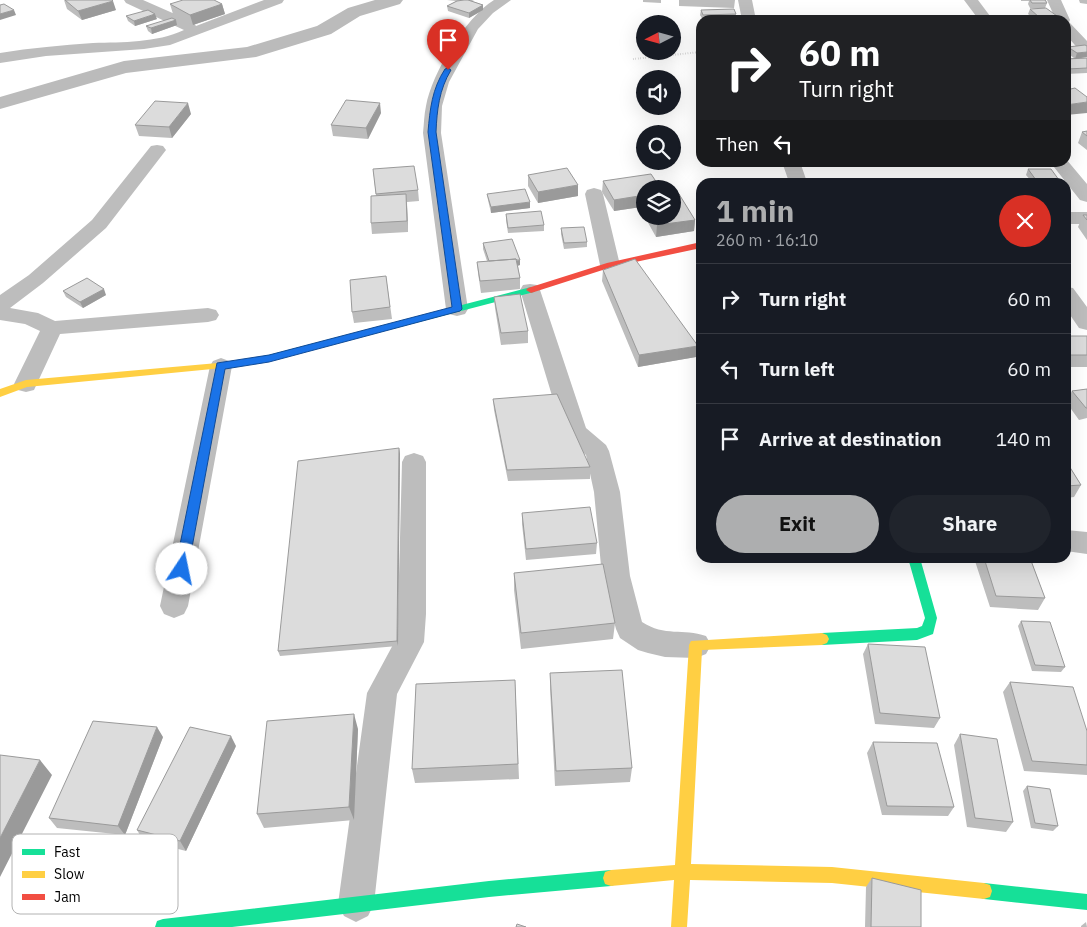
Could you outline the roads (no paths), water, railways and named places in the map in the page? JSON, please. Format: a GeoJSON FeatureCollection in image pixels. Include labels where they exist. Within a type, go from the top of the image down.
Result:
{"type":"FeatureCollection","features":[{"type":"Feature","properties":{"kind":"street"},"geometry":{"type":"LineString","coordinates":[[131,0],[188,26],[193,32]]}},
{"type":"Feature","properties":{"kind":"street"},"geometry":{"type":"LineString","coordinates":[[0,58],[49,51],[168,40],[277,0]]}},
{"type":"Feature","properties":{"kind":"street"},"geometry":{"type":"LineString","coordinates":[[457,309],[432,132],[434,106],[441,82],[472,27],[488,10],[504,0]]}},
{"type":"Feature","properties":{"kind":"street"},"geometry":{"type":"LineString","coordinates":[[745,0],[748,15]]}},
{"type":"Feature","properties":{"kind":"street"},"geometry":{"type":"LineString","coordinates":[[972,0],[982,15]]}},
{"type":"Feature","properties":{"kind":"street"},"geometry":{"type":"LineString","coordinates":[[1054,0],[1060,15]]}},
{"type":"Feature","properties":{"kind":"street"},"geometry":{"type":"LineString","coordinates":[[1071,32],[1080,44]]}},
{"type":"Feature","properties":{"kind":"street"},"geometry":{"type":"LineString","coordinates":[[0,305],[36,279],[99,224],[119,201],[157,150]]}},
{"type":"Feature","properties":{"kind":"street"},"geometry":{"type":"LineString","coordinates":[[1064,167],[1087,196]]}},
{"type":"Feature","properties":{"kind":"street"},"geometry":{"type":"LineString","coordinates":[[594,194],[610,265]]}},
{"type":"Feature","properties":{"kind":"street"},"geometry":{"type":"LineString","coordinates":[[1071,218],[1087,218]]}},
{"type":"Feature","properties":{"kind":"street"},"geometry":{"type":"LineString","coordinates":[[0,393],[26,384],[221,366],[269,358],[530,290],[610,265],[696,246]]}},
{"type":"Feature","properties":{"kind":"street"},"geometry":{"type":"LineString","coordinates":[[530,290],[575,432],[597,451],[606,492],[616,576],[630,630],[648,641],[665,644],[917,634],[928,630],[931,618],[915,563]]}},
{"type":"Feature","properties":{"kind":"street"},"geometry":{"type":"LineString","coordinates":[[1071,300],[1087,323]]}},
{"type":"Feature","properties":{"kind":"street"},"geometry":{"type":"LineString","coordinates":[[0,313],[30,318],[52,328],[208,316]]}},
{"type":"Feature","properties":{"kind":"street"},"geometry":{"type":"LineString","coordinates":[[26,384],[52,328]]}},
{"type":"Feature","properties":{"kind":"street"},"geometry":{"type":"LineString","coordinates":[[174,606],[221,366]]}},
{"type":"Feature","properties":{"kind":"street"},"geometry":{"type":"LineString","coordinates":[[356,904],[382,693],[409,642],[412,614],[414,462]]}},
{"type":"Feature","properties":{"kind":"street"},"geometry":{"type":"LineString","coordinates":[[1071,541],[1087,543]]}},
{"type":"Feature","properties":{"kind":"street"},"geometry":{"type":"LineString","coordinates":[[679,927],[680,872],[696,644]]}},
{"type":"Feature","properties":{"kind":"street"},"geometry":{"type":"LineString","coordinates":[[163,927],[356,904],[680,872],[832,874],[1087,902]]}},
{"type":"Feature","properties":{"kind":"waterway"},"geometry":{"type":"LineString","coordinates":[[0,103],[124,67],[249,53],[324,30],[354,12],[394,0]]}}]}
